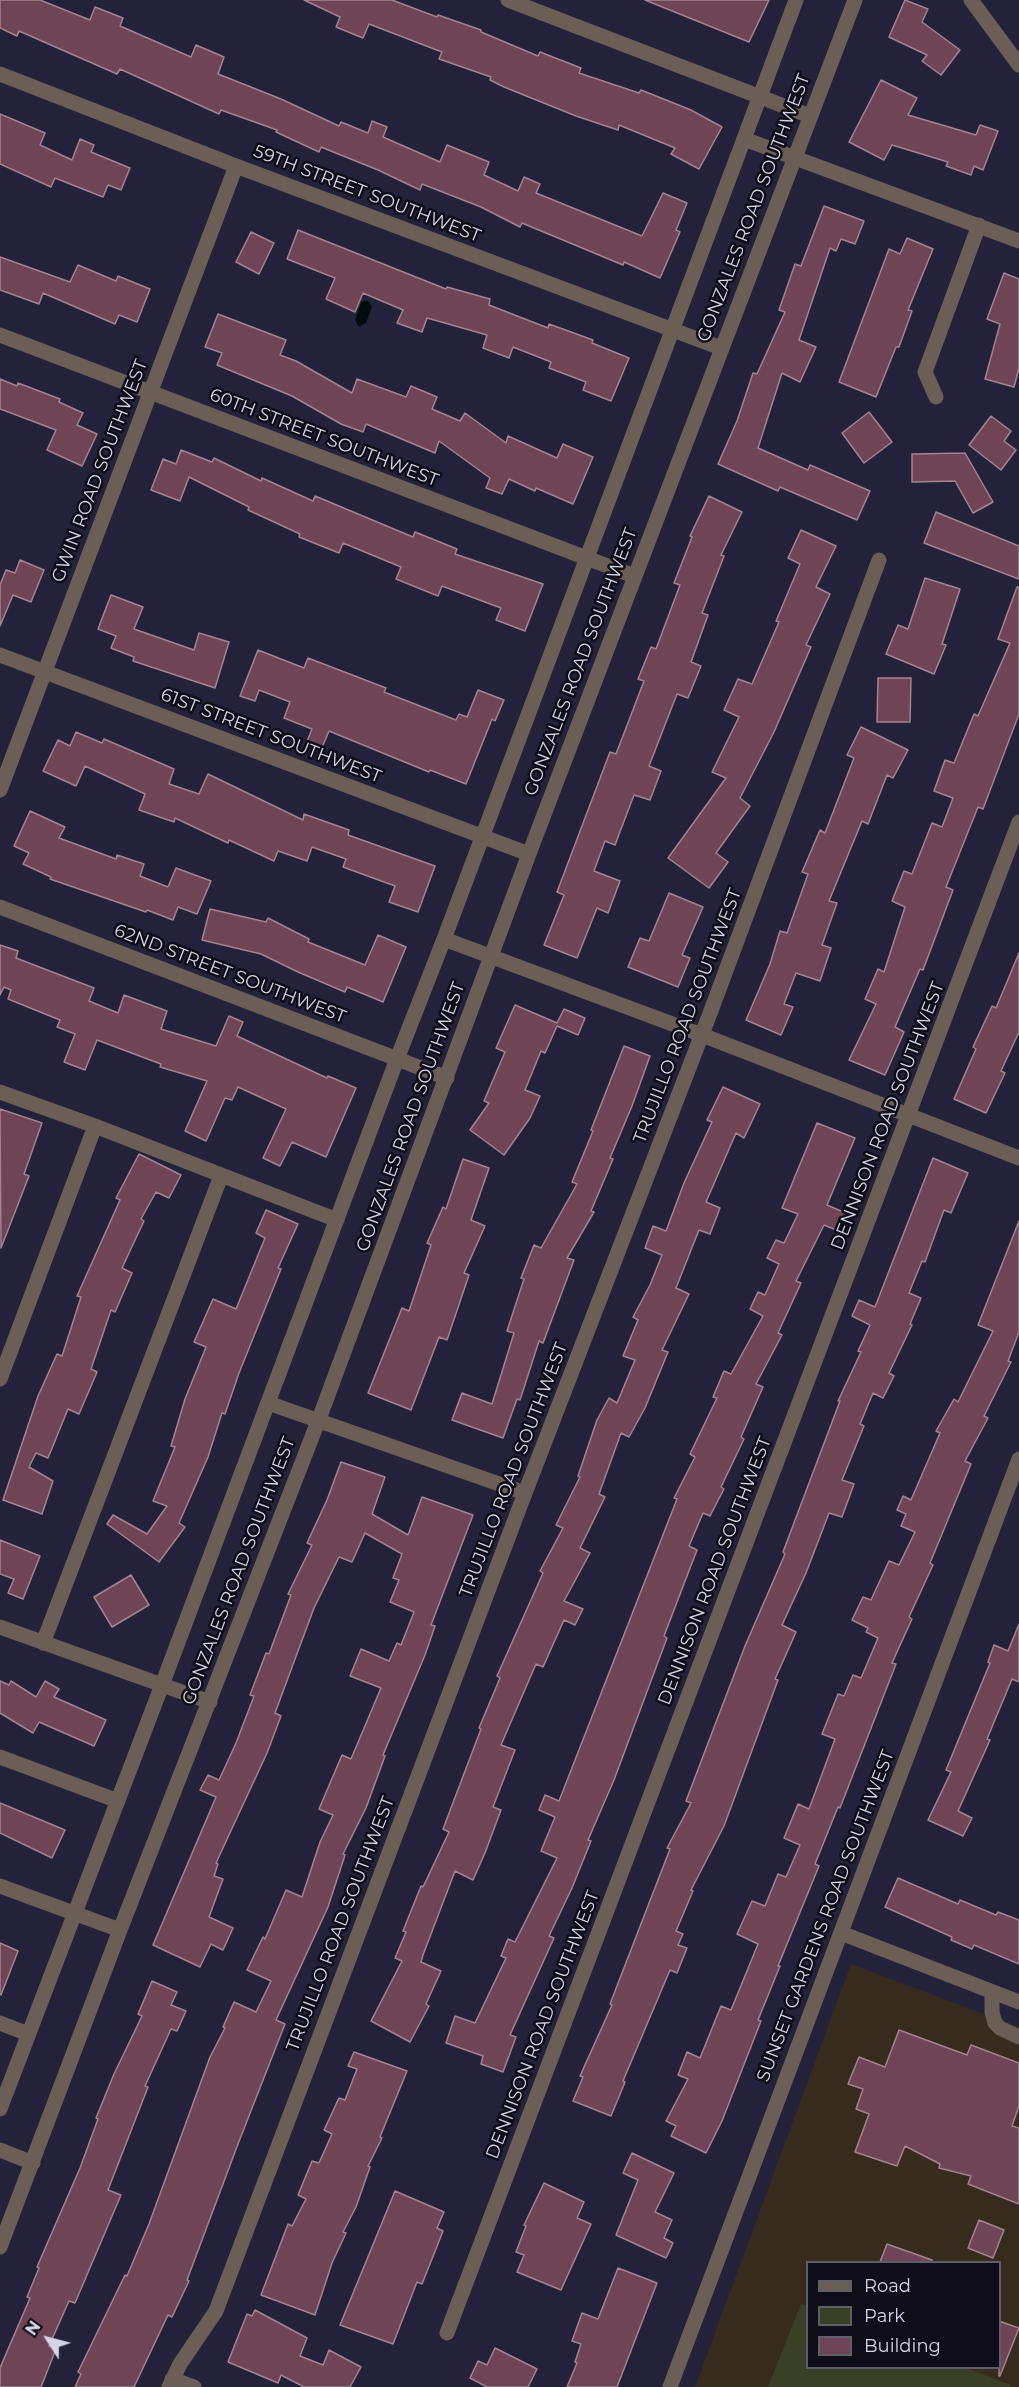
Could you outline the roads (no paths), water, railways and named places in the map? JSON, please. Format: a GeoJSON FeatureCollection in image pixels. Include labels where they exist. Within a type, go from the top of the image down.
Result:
{"type":"FeatureCollection","features":[{"type":"Feature","properties":{"kind":"street"},"geometry":{"type":"LineString","coordinates":[[508,0],[810,116]]}},
{"type":"Feature","properties":{"kind":"street","name":"GONZALES ROAD SOUTHWEST"},"geometry":{"type":"LineString","coordinates":[[0,2109],[483,837],[796,0]]}},
{"type":"Feature","properties":{"kind":"street","name":"GONZALES ROAD SOUTHWEST"},"geometry":{"type":"LineString","coordinates":[[0,2247],[120,1930],[319,1419],[634,576],[855,0]]}},
{"type":"Feature","properties":{"kind":"street"},"geometry":{"type":"LineString","coordinates":[[971,0],[1019,65]]}},
{"type":"Feature","properties":{"kind":"street","name":"59TH STREET SOUTHWEST"},"geometry":{"type":"LineString","coordinates":[[0,74],[236,166],[721,348]]}},
{"type":"Feature","properties":{"kind":"street"},"geometry":{"type":"LineString","coordinates":[[744,139],[1019,241]]}},
{"type":"Feature","properties":{"kind":"street","name":"GWIN ROAD SOUTHWEST"},"geometry":{"type":"LineString","coordinates":[[0,790],[236,166]]}},
{"type":"Feature","properties":{"kind":"street"},"geometry":{"type":"LineString","coordinates":[[936,397],[925,372],[979,225]]}},
{"type":"Feature","properties":{"kind":"street","name":"60TH STREET SOUTHWEST"},"geometry":{"type":"LineString","coordinates":[[0,335],[634,576]]}},
{"type":"Feature","properties":{"kind":"street","name":"TRUJILLO ROAD SOUTHWEST"},"geometry":{"type":"LineString","coordinates":[[170,2383],[216,2311],[525,1493],[702,1035],[879,560]]}},
{"type":"Feature","properties":{"kind":"street","name":"61ST STREET SOUTHWEST"},"geometry":{"type":"LineString","coordinates":[[0,655],[529,854]]}},
{"type":"Feature","properties":{"kind":"street","name":"DENNISON ROAD SOUTHWEST"},"geometry":{"type":"LineString","coordinates":[[447,2333],[1019,822]]}},
{"type":"Feature","properties":{"kind":"street","name":"62ND STREET SOUTHWEST"},"geometry":{"type":"LineString","coordinates":[[0,907],[447,1077]]}},
{"type":"Feature","properties":{"kind":"street"},"geometry":{"type":"LineString","coordinates":[[444,939],[702,1035],[1019,1158]]}},
{"type":"Feature","properties":{"kind":"street"},"geometry":{"type":"LineString","coordinates":[[0,1092],[95,1126],[337,1220]]}},
{"type":"Feature","properties":{"kind":"street"},"geometry":{"type":"LineString","coordinates":[[0,1379],[95,1126]]}},
{"type":"Feature","properties":{"kind":"street"},"geometry":{"type":"LineString","coordinates":[[43,1643],[221,1176]]}},
{"type":"Feature","properties":{"kind":"street"},"geometry":{"type":"LineString","coordinates":[[268,1402],[525,1493]]}},
{"type":"Feature","properties":{"kind":"street","name":"SUNSET GARDENS ROAD SOUTHWEST"},"geometry":{"type":"LineString","coordinates":[[670,2387],[1019,1459]]}},
{"type":"Feature","properties":{"kind":"street"},"geometry":{"type":"LineString","coordinates":[[0,1627],[210,1702]]}},
{"type":"Feature","properties":{"kind":"street"},"geometry":{"type":"LineString","coordinates":[[0,1757],[118,1801]]}},
{"type":"Feature","properties":{"kind":"street"},"geometry":{"type":"LineString","coordinates":[[0,1886],[120,1930]]}},
{"type":"Feature","properties":{"kind":"street"},"geometry":{"type":"LineString","coordinates":[[841,1933],[1019,2002]]}},
{"type":"Feature","properties":{"kind":"street"},"geometry":{"type":"LineString","coordinates":[[992,1992],[994,2023],[1019,2037]]}},
{"type":"Feature","properties":{"kind":"street"},"geometry":{"type":"LineString","coordinates":[[0,2023],[28,2034]]}},
{"type":"Feature","properties":{"kind":"street"},"geometry":{"type":"LineString","coordinates":[[0,2150],[33,2163]]}},
{"type":"Feature","properties":{"kind":"street"},"geometry":{"type":"LineString","coordinates":[[170,2383],[194,2387]]}}]}
